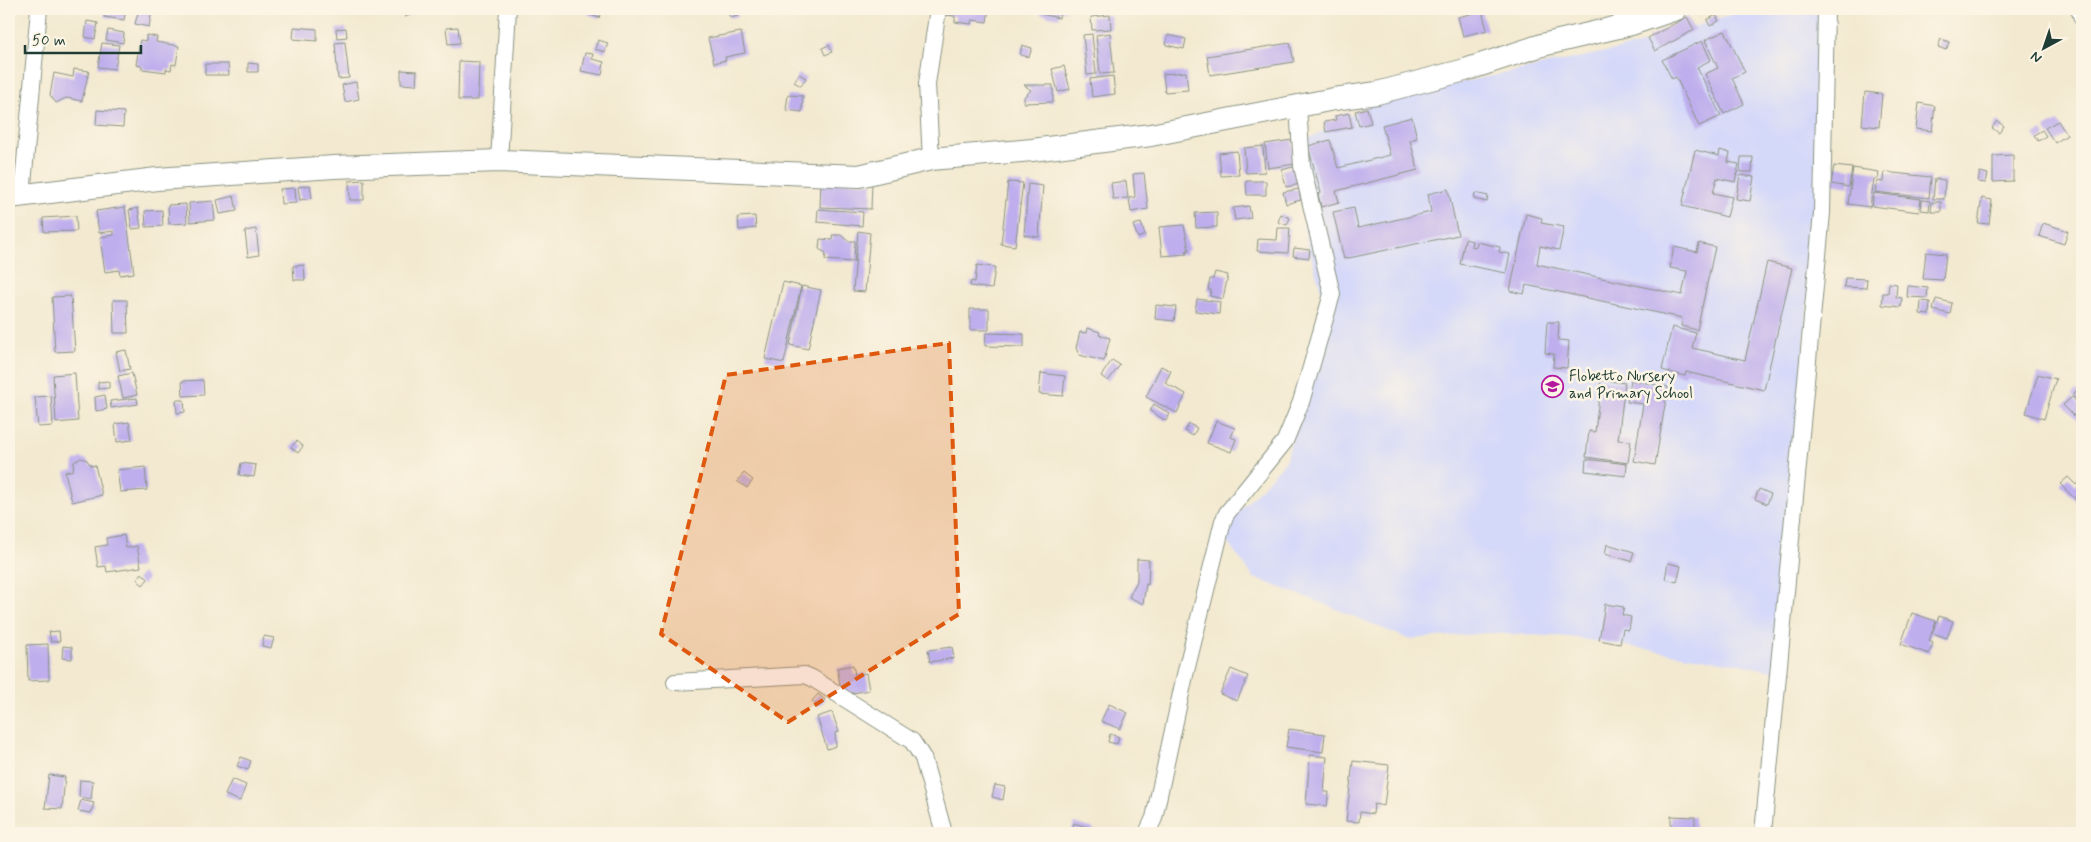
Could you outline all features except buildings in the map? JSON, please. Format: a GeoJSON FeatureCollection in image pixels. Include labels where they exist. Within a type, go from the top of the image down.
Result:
{"type":"FeatureCollection","features":[{"type":"Feature","properties":{"kind":"main road"},"geometry":{"type":"LineString","coordinates":[[15,196],[157,179],[334,167],[499,161],[859,176],[931,160],[1032,150],[1150,135],[1395,88],[1465,70],[1542,45],[1632,24],[1676,9]]}},
{"type":"Feature","properties":{"kind":"street"},"geometry":{"type":"LineString","coordinates":[[15,196],[40,9]]}},
{"type":"Feature","properties":{"kind":"street"},"geometry":{"type":"LineString","coordinates":[[499,161],[508,9]]}},
{"type":"Feature","properties":{"kind":"street"},"geometry":{"type":"LineString","coordinates":[[931,160],[927,84],[938,9]]}},
{"type":"Feature","properties":{"kind":"street"},"geometry":{"type":"LineString","coordinates":[[1764,833],[1822,213],[1826,9]]}},
{"type":"Feature","properties":{"kind":"street"},"geometry":{"type":"LineString","coordinates":[[2079,9],[2082,18]]}},
{"type":"Feature","properties":{"kind":"street"},"geometry":{"type":"LineString","coordinates":[[1147,833],[1154,818],[1184,675],[1223,521],[1227,512],[1285,441],[1301,402],[1332,294],[1302,166],[1298,107]]}},
{"type":"Feature","properties":{"kind":"street"},"geometry":{"type":"LineString","coordinates":[[675,682],[805,675],[812,678],[912,741],[923,758],[944,833]]}},
{"type":"Feature","properties":{"kind":"highlighted area"},"geometry":{"type":"Polygon","coordinates":[[[949,343],[959,614],[788,722],[661,634],[726,375],[949,343]]]}},
{"type":"Feature","properties":{"kind":"shaded area","name":"Flobetto Nursery and Primary School"},"geometry":{"type":"Polygon","coordinates":[[[1748,9],[1832,9],[1777,672],[1739,664],[1569,637],[1490,633],[1408,639],[1319,602],[1254,578],[1220,532],[1286,461],[1327,311],[1304,232],[1301,143],[1379,100],[1638,45],[1748,9]]]}},
{"type":"Feature","properties":{"kind":"place","name":"Flobetto Nursery and Primary School"},"geometry":{"type":"Point","coordinates":[1553,386]}}]}
